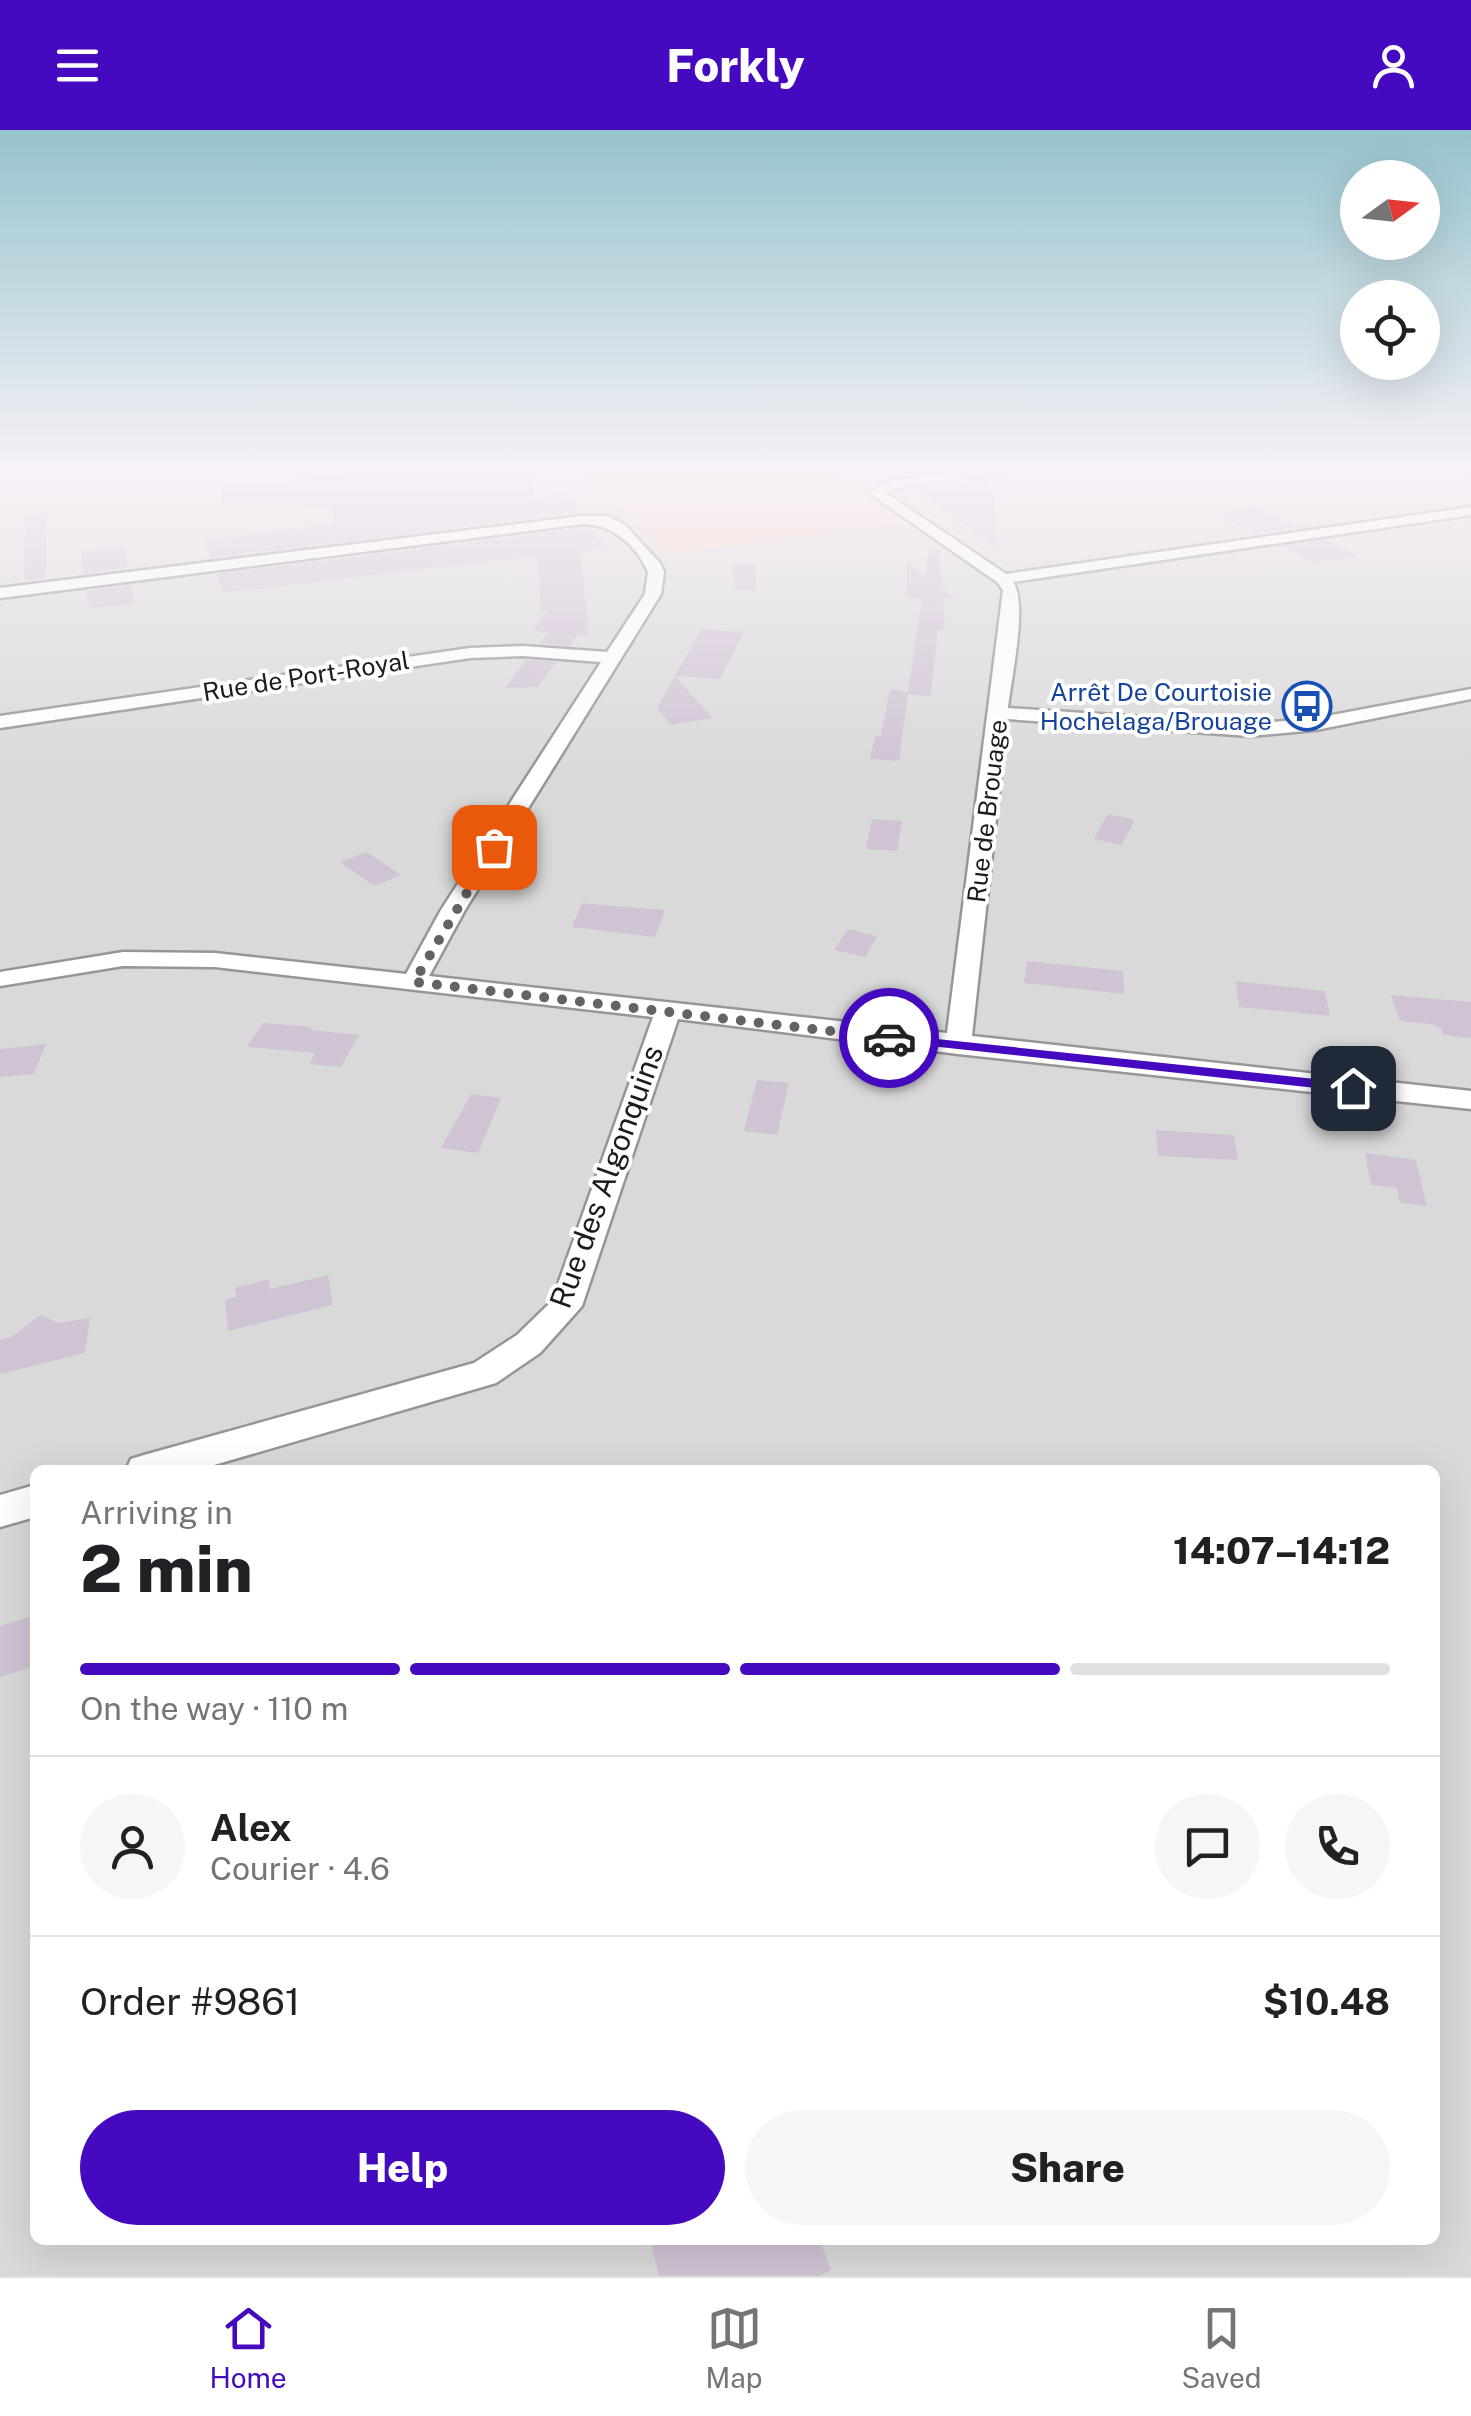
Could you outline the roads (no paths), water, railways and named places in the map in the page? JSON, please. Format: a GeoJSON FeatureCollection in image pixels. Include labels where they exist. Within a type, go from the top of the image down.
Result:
{"type":"FeatureCollection","features":[{"type":"Feature","properties":{"kind":"street"},"geometry":{"type":"LineString","coordinates":[[0,593],[176,571]]}},
{"type":"Feature","properties":{"kind":"street"},"geometry":{"type":"LineString","coordinates":[[414,982],[453,910],[653,594],[655,571]]}},
{"type":"Feature","properties":{"kind":"street"},"geometry":{"type":"LineString","coordinates":[[991,571],[1003,579],[1056,571]]}},
{"type":"Feature","properties":{"kind":"street","name":"Rue de Brouage"},"geometry":{"type":"LineString","coordinates":[[958,1046],[1011,611],[1010,590],[1003,579]]}},
{"type":"Feature","properties":{"kind":"street","name":"Rue de Port-Royal"},"geometry":{"type":"LineString","coordinates":[[0,722],[470,654],[523,651],[614,658]]}},
{"type":"Feature","properties":{"kind":"street"},"geometry":{"type":"LineString","coordinates":[[1000,713],[1250,730],[1316,724],[1471,694]]}},
{"type":"Feature","properties":{"kind":"street"},"geometry":{"type":"LineString","coordinates":[[0,978],[76,965],[170,958],[1471,1100]]}},
{"type":"Feature","properties":{"kind":"street","name":"Rue des Algonquins"},"geometry":{"type":"LineString","coordinates":[[162,1465],[484,1374],[544,1333],[566,1306],[668,1014]]}},
{"type":"Feature","properties":{"kind":"street"},"geometry":{"type":"LineString","coordinates":[[0,1511],[30,1502]]}},
{"type":"Feature","properties":{"kind":"place","name":"Arrêt De Courtoisie Hochelaga/Brouage"},"geometry":{"type":"Point","coordinates":[1307,706]}}]}
